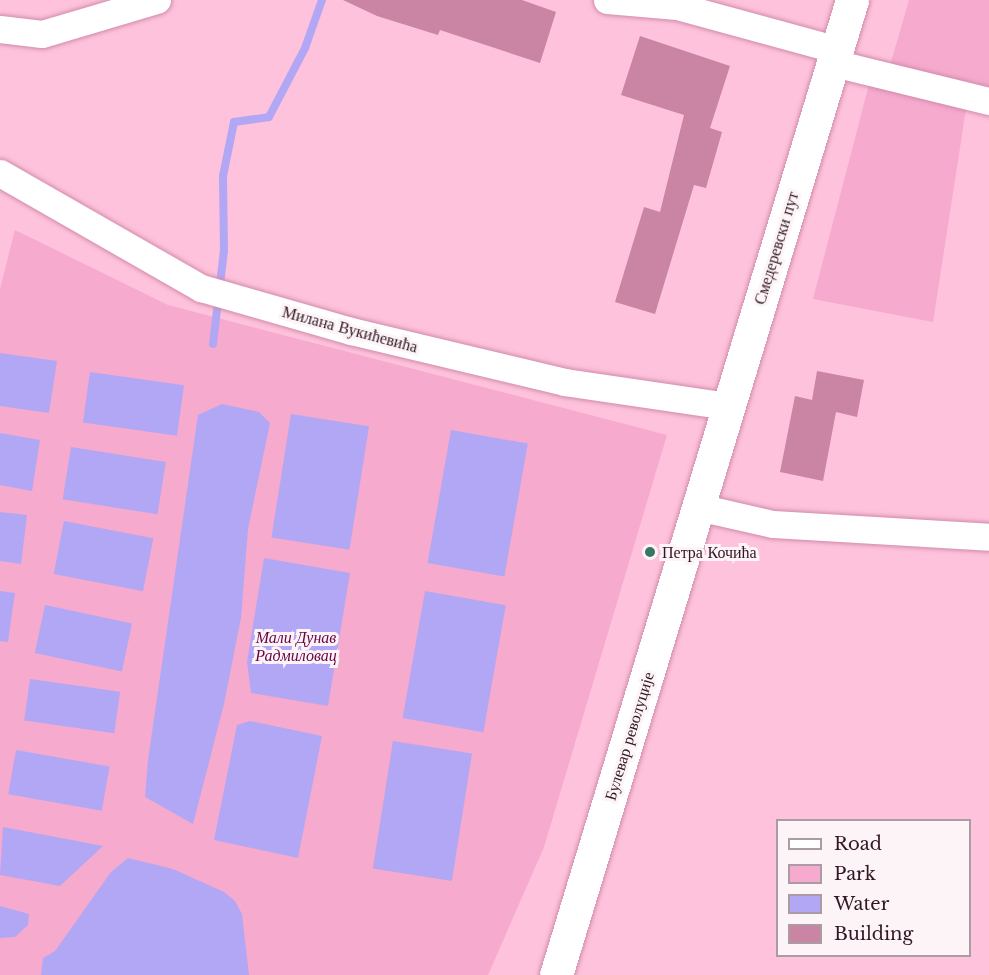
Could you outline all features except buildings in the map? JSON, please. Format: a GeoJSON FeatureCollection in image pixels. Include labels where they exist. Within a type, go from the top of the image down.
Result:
{"type":"FeatureCollection","features":[{"type":"Feature","properties":{"kind":"main road","name":"Смедеревски пут"},"geometry":{"type":"LineString","coordinates":[[700,502],[727,406],[852,0]]}},
{"type":"Feature","properties":{"kind":"main road","name":"Булевар револуције"},"geometry":{"type":"LineString","coordinates":[[556,975],[700,502]]}},
{"type":"Feature","properties":{"kind":"street"},"geometry":{"type":"LineString","coordinates":[[0,30],[42,34],[157,0]]}},
{"type":"Feature","properties":{"kind":"street"},"geometry":{"type":"LineString","coordinates":[[607,0],[677,6],[989,101]]}},
{"type":"Feature","properties":{"kind":"street","name":"Милана Вукићевића"},"geometry":{"type":"LineString","coordinates":[[0,173],[219,293],[351,331],[565,382],[727,406]]}},
{"type":"Feature","properties":{"kind":"street"},"geometry":{"type":"LineString","coordinates":[[700,502],[774,524],[989,537]]}},
{"type":"Feature","properties":{"kind":"green space"},"geometry":{"type":"Polygon","coordinates":[[[909,0],[989,0],[989,101],[968,96],[933,322],[813,299],[872,73],[887,76],[909,0]]]}},
{"type":"Feature","properties":{"kind":"green space","name":"Мали Дунав Радмиловац"},"geometry":{"type":"Polygon","coordinates":[[[15,230],[168,305],[667,435],[544,847],[488,975],[0,975],[0,289],[15,230]]]}},
{"type":"Feature","properties":{"kind":"water"},"geometry":{"type":"Polygon","coordinates":[[[0,353],[57,361],[49,413],[0,406],[0,353]]]}},
{"type":"Feature","properties":{"kind":"water"},"geometry":{"type":"Polygon","coordinates":[[[90,372],[184,385],[177,436],[83,423],[90,372]]]}},
{"type":"Feature","properties":{"kind":"water"},"geometry":{"type":"Polygon","coordinates":[[[222,404],[259,412],[270,423],[248,529],[241,618],[224,704],[193,824],[145,797],[148,760],[198,415],[222,404]]]}},
{"type":"Feature","properties":{"kind":"water"},"geometry":{"type":"Polygon","coordinates":[[[291,414],[369,426],[349,550],[271,537],[291,414]]]}},
{"type":"Feature","properties":{"kind":"water"},"geometry":{"type":"Polygon","coordinates":[[[451,430],[528,444],[504,576],[428,563],[451,430]]]}},
{"type":"Feature","properties":{"kind":"water"},"geometry":{"type":"Polygon","coordinates":[[[0,433],[40,440],[32,491],[0,485],[0,433]]]}},
{"type":"Feature","properties":{"kind":"water"},"geometry":{"type":"Polygon","coordinates":[[[71,447],[166,462],[158,514],[63,499],[71,447]]]}},
{"type":"Feature","properties":{"kind":"water"},"geometry":{"type":"Polygon","coordinates":[[[0,512],[27,515],[21,564],[0,561],[0,512]]]}},
{"type":"Feature","properties":{"kind":"water"},"geometry":{"type":"Polygon","coordinates":[[[64,521],[153,538],[143,591],[54,574],[64,521]]]}},
{"type":"Feature","properties":{"kind":"water"},"geometry":{"type":"Polygon","coordinates":[[[264,558],[350,573],[328,706],[251,693],[247,662],[264,558]]]}},
{"type":"Feature","properties":{"kind":"water"},"geometry":{"type":"Polygon","coordinates":[[[0,591],[15,593],[8,642],[0,641],[0,591]]]}},
{"type":"Feature","properties":{"kind":"water"},"geometry":{"type":"Polygon","coordinates":[[[425,591],[506,605],[483,732],[403,718],[425,591]]]}},
{"type":"Feature","properties":{"kind":"water"},"geometry":{"type":"Polygon","coordinates":[[[45,605],[132,624],[122,671],[35,653],[45,605]]]}},
{"type":"Feature","properties":{"kind":"water"},"geometry":{"type":"Polygon","coordinates":[[[30,679],[120,692],[114,733],[24,721],[30,679]]]}},
{"type":"Feature","properties":{"kind":"water"},"geometry":{"type":"Polygon","coordinates":[[[250,721],[322,736],[298,858],[214,840],[237,725],[250,721]]]}},
{"type":"Feature","properties":{"kind":"water"},"geometry":{"type":"Polygon","coordinates":[[[393,741],[472,754],[452,881],[373,868],[393,741]]]}},
{"type":"Feature","properties":{"kind":"water"},"geometry":{"type":"Polygon","coordinates":[[[16,750],[110,766],[102,811],[8,794],[16,750]]]}},
{"type":"Feature","properties":{"kind":"water"},"geometry":{"type":"Polygon","coordinates":[[[3,827],[103,846],[60,886],[0,875],[3,827]]]}},
{"type":"Feature","properties":{"kind":"water"},"geometry":{"type":"Polygon","coordinates":[[[128,858],[173,869],[224,892],[235,901],[242,914],[249,975],[41,975],[43,958],[55,951],[111,872],[128,858]]]}},
{"type":"Feature","properties":{"kind":"water"},"geometry":{"type":"Polygon","coordinates":[[[0,906],[29,914],[28,925],[15,937],[0,938],[0,906]]]}},
{"type":"Feature","properties":{"kind":"waterway"},"geometry":{"type":"LineString","coordinates":[[213,344],[224,251],[223,176],[234,122],[269,117],[305,48],[322,0]]}},
{"type":"Feature","properties":{"kind":"place","name":"Петра Кочића"},"geometry":{"type":"Point","coordinates":[650,552]}}]}
